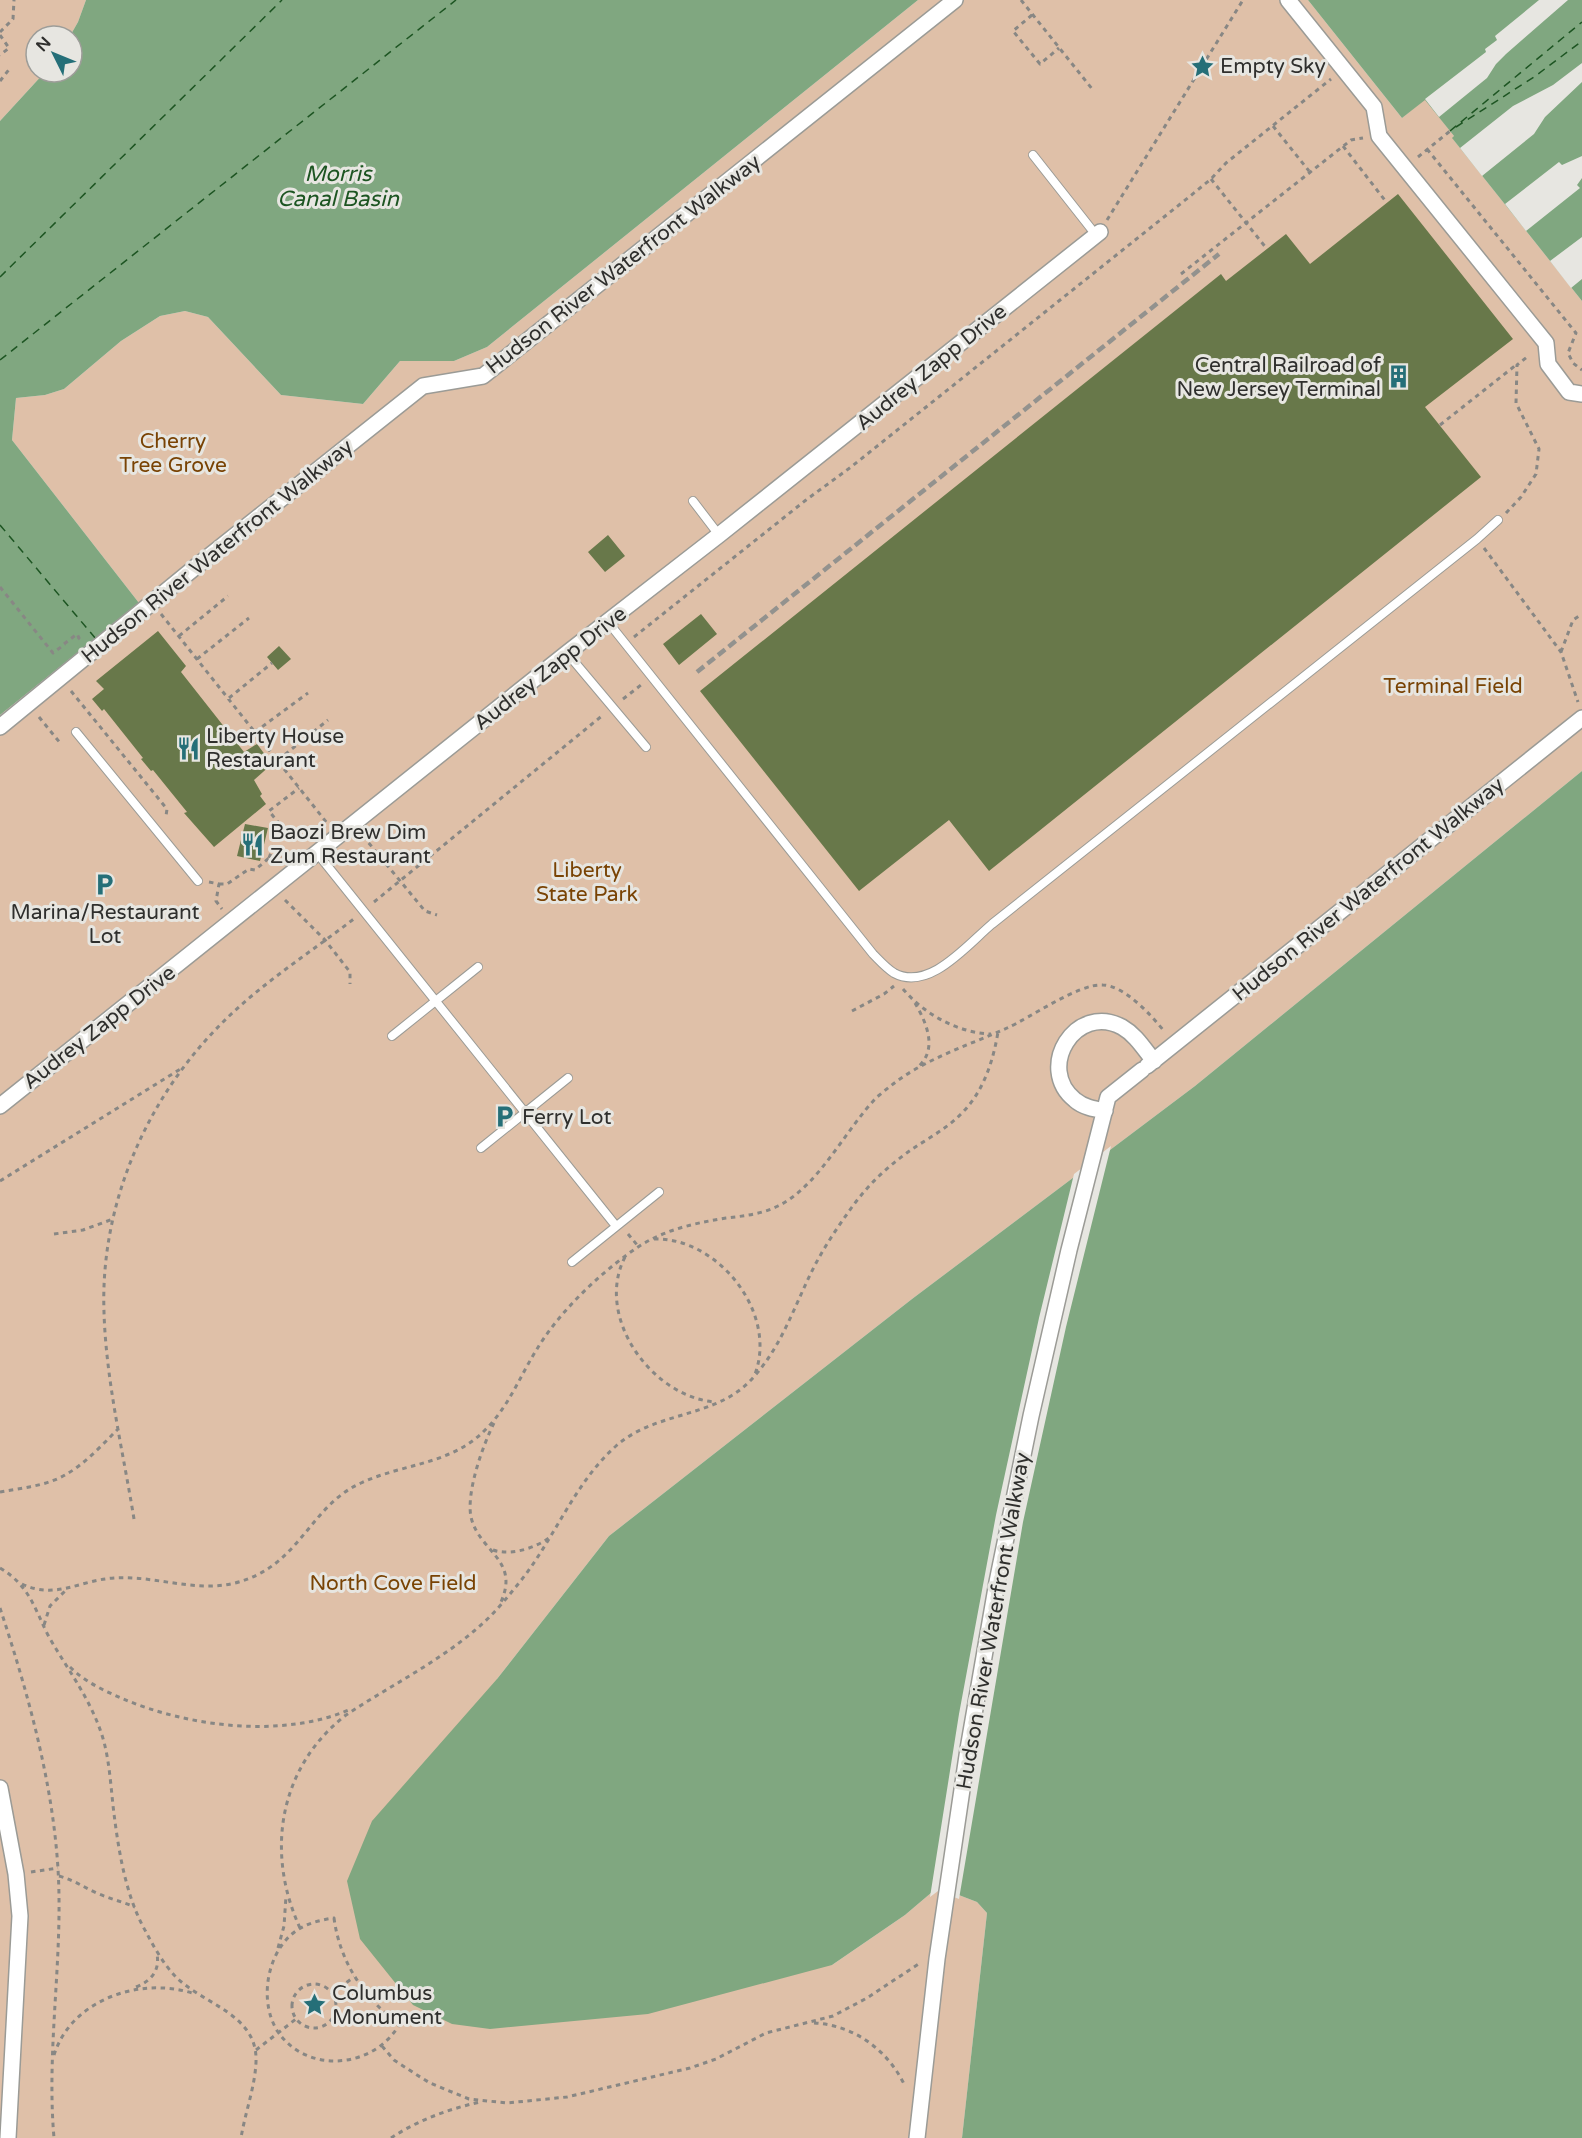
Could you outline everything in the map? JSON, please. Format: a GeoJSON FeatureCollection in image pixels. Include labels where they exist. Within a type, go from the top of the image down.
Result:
{"type":"FeatureCollection","features":[{"type":"Feature","properties":{"kind":"street","name":"Hudson River Waterfront Walkway"},"geometry":{"type":"LineString","coordinates":[[0,727],[423,386],[483,376],[955,0]]}},
{"type":"Feature","properties":{"kind":"street"},"geometry":{"type":"LineString","coordinates":[[1288,0],[1374,107],[1379,136],[1546,343],[1548,364],[1569,392],[1582,394]]}},
{"type":"Feature","properties":{"kind":"street","name":"Audrey Zapp Drive"},"geometry":{"type":"LineString","coordinates":[[0,1106],[354,825],[567,652],[719,535],[1098,233]]}},
{"type":"Feature","properties":{"kind":"street","name":"Hudson River Waterfront Walkway"},"geometry":{"type":"LineString","coordinates":[[916,2138],[938,1949],[968,1749],[998,1582],[1031,1416],[1069,1250],[1108,1097],[1582,718]]}},
{"type":"Feature","properties":{"kind":"street"},"geometry":{"type":"LineString","coordinates":[[1105,1112],[1082,1104],[1068,1093],[1063,1085],[1059,1074],[1059,1064],[1061,1052],[1070,1036],[1084,1025],[1109,1023],[1129,1031],[1148,1066]]}},
{"type":"Feature","properties":{"kind":"street"},"geometry":{"type":"LineString","coordinates":[[0,1788],[16,1874],[20,1916],[8,2138]]}},
{"type":"Feature","properties":{"kind":"lane"},"geometry":{"type":"LineString","coordinates":[[1033,155],[1098,233]]}},
{"type":"Feature","properties":{"kind":"lane"},"geometry":{"type":"LineString","coordinates":[[693,501],[719,535]]}},
{"type":"Feature","properties":{"kind":"lane"},"geometry":{"type":"LineString","coordinates":[[608,622],[879,960],[894,973],[903,977],[922,977],[942,967],[1001,917],[1498,520]]}},
{"type":"Feature","properties":{"kind":"lane"},"geometry":{"type":"LineString","coordinates":[[567,652],[646,747]]}},
{"type":"Feature","properties":{"kind":"lane"},"geometry":{"type":"LineString","coordinates":[[76,732],[198,881]]}},
{"type":"Feature","properties":{"kind":"lane"},"geometry":{"type":"LineString","coordinates":[[317,854],[616,1226]]}},
{"type":"Feature","properties":{"kind":"lane"},"geometry":{"type":"LineString","coordinates":[[392,1036],[478,967]]}},
{"type":"Feature","properties":{"kind":"lane"},"geometry":{"type":"LineString","coordinates":[[481,1148],[568,1078]]}},
{"type":"Feature","properties":{"kind":"lane"},"geometry":{"type":"LineString","coordinates":[[572,1262],[659,1192]]}},
{"type":"Feature","properties":{"kind":"path"},"geometry":{"type":"LineString","coordinates":[[0,55],[9,48],[0,34],[13,19],[14,0]]}},
{"type":"Feature","properties":{"kind":"path"},"geometry":{"type":"LineString","coordinates":[[1021,0],[1093,90]]}},
{"type":"Feature","properties":{"kind":"path"},"geometry":{"type":"LineString","coordinates":[[1098,233],[1243,0]]}},
{"type":"Feature","properties":{"kind":"path"},"geometry":{"type":"LineString","coordinates":[[1032,15],[1013,31],[1040,64],[1059,48]]}},
{"type":"Feature","properties":{"kind":"path"},"geometry":{"type":"LineString","coordinates":[[0,81],[11,67]]}},
{"type":"Feature","properties":{"kind":"path"},"geometry":{"type":"LineString","coordinates":[[626,644],[1211,179],[1226,163],[1343,69]]}},
{"type":"Feature","properties":{"kind":"path"},"geometry":{"type":"LineString","coordinates":[[1273,126],[1310,172]]}},
{"type":"Feature","properties":{"kind":"path"},"geometry":{"type":"LineString","coordinates":[[1450,131],[1427,149],[1576,333],[1568,353],[1573,363],[1582,370]]}},
{"type":"Feature","properties":{"kind":"path"},"geometry":{"type":"LineString","coordinates":[[1181,273],[1351,140],[1379,136]]}},
{"type":"Feature","properties":{"kind":"path"},"geometry":{"type":"LineString","coordinates":[[1343,146],[1388,203]]}},
{"type":"Feature","properties":{"kind":"path"},"geometry":{"type":"LineString","coordinates":[[1211,179],[1267,249]]}},
{"type":"Feature","properties":{"kind":"path"},"geometry":{"type":"LineString","coordinates":[[1440,425],[1527,357]]}},
{"type":"Feature","properties":{"kind":"path"},"geometry":{"type":"LineString","coordinates":[[1498,520],[1521,497],[1536,474],[1539,450],[1516,403],[1517,365]]}},
{"type":"Feature","properties":{"kind":"path"},"geometry":{"type":"LineString","coordinates":[[1477,539],[1561,652],[1582,718]]}},
{"type":"Feature","properties":{"kind":"path"},"geometry":{"type":"LineString","coordinates":[[0,587],[53,653],[65,644]]}},
{"type":"Feature","properties":{"kind":"path"},"geometry":{"type":"LineString","coordinates":[[179,636],[228,596]]}},
{"type":"Feature","properties":{"kind":"path"},"geometry":{"type":"LineString","coordinates":[[153,603],[328,824],[320,831]]}},
{"type":"Feature","properties":{"kind":"path"},"geometry":{"type":"LineString","coordinates":[[1561,652],[1573,620],[1582,614]]}},
{"type":"Feature","properties":{"kind":"path"},"geometry":{"type":"LineString","coordinates":[[197,659],[249,618]]}},
{"type":"Feature","properties":{"kind":"path"},"geometry":{"type":"LineString","coordinates":[[229,698],[272,663]]}},
{"type":"Feature","properties":{"kind":"path"},"geometry":{"type":"LineString","coordinates":[[134,1519],[107,1356],[104,1310],[105,1268],[113,1219],[130,1161],[153,1114],[183,1067],[223,1021],[249,998],[363,911],[613,706],[652,677]]}},
{"type":"Feature","properties":{"kind":"path"},"geometry":{"type":"LineString","coordinates":[[61,678],[167,809],[166,816]]}},
{"type":"Feature","properties":{"kind":"path"},"geometry":{"type":"LineString","coordinates":[[255,732],[308,693]]}},
{"type":"Feature","properties":{"kind":"path"},"geometry":{"type":"LineString","coordinates":[[28,704],[61,744]]}},
{"type":"Feature","properties":{"kind":"path"},"geometry":{"type":"LineString","coordinates":[[278,760],[328,720]]}},
{"type":"Feature","properties":{"kind":"path"},"geometry":{"type":"LineString","coordinates":[[198,881],[226,884],[249,869],[255,870],[269,858],[281,826],[269,811],[299,788]]}},
{"type":"Feature","properties":{"kind":"path"},"geometry":{"type":"LineString","coordinates":[[354,825],[425,911],[436,915]]}},
{"type":"Feature","properties":{"kind":"path"},"geometry":{"type":"LineString","coordinates":[[269,858],[287,857]]}},
{"type":"Feature","properties":{"kind":"path"},"geometry":{"type":"LineString","coordinates":[[219,884],[216,901],[232,922]]}},
{"type":"Feature","properties":{"kind":"path"},"geometry":{"type":"LineString","coordinates":[[274,888],[325,940],[350,972],[350,984]]}},
{"type":"Feature","properties":{"kind":"path"},"geometry":{"type":"LineString","coordinates":[[852,1011],[884,994],[898,983],[914,1001],[935,1016],[981,1033],[998,1032]]}},
{"type":"Feature","properties":{"kind":"path"},"geometry":{"type":"LineString","coordinates":[[494,1612],[504,1594],[506,1579],[502,1563],[473,1523],[471,1502],[485,1446],[496,1419],[536,1350],[554,1324],[626,1255],[651,1239],[684,1226],[756,1213],[778,1206],[802,1189],[866,1108],[890,1086],[915,1069],[998,1032],[1089,986],[1105,985],[1123,993],[1147,1011],[1174,1044]]}},
{"type":"Feature","properties":{"kind":"path"},"geometry":{"type":"LineString","coordinates":[[914,1001],[927,1028],[929,1048],[927,1056],[915,1069]]}},
{"type":"Feature","properties":{"kind":"path"},"geometry":{"type":"LineString","coordinates":[[277,1953],[283,1943],[300,1928],[310,1923],[334,1918],[340,1947],[354,1977],[376,2005],[399,2025],[382,2046],[361,2057],[329,2061],[305,2054],[286,2040],[279,2032],[269,2012],[267,1989],[270,1971],[284,1926],[286,1886],[280,1840],[290,1792],[296,1776],[315,1747],[336,1723],[459,1642],[494,1612],[525,1575],[592,1471],[618,1444],[645,1426],[718,1402],[737,1392],[754,1376],[779,1342],[826,1246],[865,1190],[893,1163],[950,1124],[971,1103],[986,1077],[998,1032]]}},
{"type":"Feature","properties":{"kind":"path"},"geometry":{"type":"LineString","coordinates":[[0,1181],[183,1067]]}},
{"type":"Feature","properties":{"kind":"path"},"geometry":{"type":"LineString","coordinates":[[54,1234],[83,1230],[113,1219]]}},
{"type":"Feature","properties":{"kind":"path"},"geometry":{"type":"LineString","coordinates":[[651,1239],[674,1241],[699,1250],[720,1266],[740,1286],[752,1311],[759,1337],[759,1359],[754,1376]]}},
{"type":"Feature","properties":{"kind":"path"},"geometry":{"type":"LineString","coordinates":[[626,1255],[619,1271],[617,1291],[620,1318],[628,1341],[645,1364],[667,1382],[693,1396],[718,1402]]}},
{"type":"Feature","properties":{"kind":"path"},"geometry":{"type":"LineString","coordinates":[[0,1568],[21,1584],[38,1590],[66,1590],[89,1581],[115,1577],[214,1585],[235,1583],[261,1574],[286,1556],[336,1500],[347,1491],[374,1478],[448,1456],[474,1441],[496,1419]]}},
{"type":"Feature","properties":{"kind":"path"},"geometry":{"type":"LineString","coordinates":[[0,1492],[41,1484],[64,1475],[84,1461],[119,1428]]}},
{"type":"Feature","properties":{"kind":"path"},"geometry":{"type":"LineString","coordinates":[[492,1549],[505,1552],[523,1549],[540,1543],[554,1533]]}},
{"type":"Feature","properties":{"kind":"path"},"geometry":{"type":"LineString","coordinates":[[21,1584],[64,1662],[84,1693],[102,1735],[118,1842],[135,1907],[155,1947],[176,1977],[239,2020],[247,2030],[256,2050],[255,2074],[241,2138]]}},
{"type":"Feature","properties":{"kind":"path"},"geometry":{"type":"LineString","coordinates":[[44,1627],[44,1620],[50,1606],[66,1590]]}},
{"type":"Feature","properties":{"kind":"path"},"geometry":{"type":"LineString","coordinates":[[0,1608],[26,1692],[38,1742],[54,1832],[58,1876],[58,1959],[52,2066],[54,2138]]}},
{"type":"Feature","properties":{"kind":"path"},"geometry":{"type":"LineString","coordinates":[[64,1662],[77,1674],[100,1689],[155,1711],[193,1721],[232,1726],[273,1725],[326,1718],[361,1705]]}},
{"type":"Feature","properties":{"kind":"path"},"geometry":{"type":"LineString","coordinates":[[58,1876],[77,1882],[95,1893],[121,1900],[135,1907]]}},
{"type":"Feature","properties":{"kind":"path"},"geometry":{"type":"LineString","coordinates":[[286,1886],[300,1928]]}},
{"type":"Feature","properties":{"kind":"path"},"geometry":{"type":"LineString","coordinates":[[52,2066],[58,2043],[73,2023],[98,2004],[144,1983],[156,1971],[159,1963],[155,1947]]}},
{"type":"Feature","properties":{"kind":"path"},"geometry":{"type":"LineString","coordinates":[[391,2138],[440,2113],[482,2102],[534,2101],[609,2088],[690,2068],[716,2059],[766,2033],[833,2016],[856,2005],[938,1949]]}},
{"type":"Feature","properties":{"kind":"path"},"geometry":{"type":"LineString","coordinates":[[332,1993],[354,1977]]}},
{"type":"Feature","properties":{"kind":"path"},"geometry":{"type":"LineString","coordinates":[[320,1984],[332,1993],[336,2000],[336,2009],[328,2023],[312,2028],[296,2019],[292,2005],[298,1991],[304,1986],[320,1984]]}},
{"type":"Feature","properties":{"kind":"path"},"geometry":{"type":"LineString","coordinates":[[128,1990],[170,1988],[205,1998]]}},
{"type":"Feature","properties":{"kind":"path"},"geometry":{"type":"LineString","coordinates":[[256,2050],[296,2019]]}},
{"type":"Feature","properties":{"kind":"path"},"geometry":{"type":"LineString","coordinates":[[809,2023],[825,2024],[847,2030],[871,2044],[893,2067],[907,2092]]}},
{"type":"Feature","properties":{"kind":"path"},"geometry":{"type":"LineString","coordinates":[[382,2046],[394,2060],[430,2083],[457,2096],[482,2102]]}},
{"type":"Feature","properties":{"kind":"green space"},"geometry":{"type":"Polygon","coordinates":[[[0,0],[86,0],[77,24],[24,24],[24,84],[34,84],[0,121],[0,0]]]}},
{"type":"Feature","properties":{"kind":"green space","name":"Liberty State Park"},"geometry":{"type":"Polygon","coordinates":[[[918,0],[1308,0],[1402,118],[1425,99],[1454,136],[1453,139],[1582,301],[1582,771],[1195,1086],[912,1299],[609,1536],[497,1679],[832,1965],[905,1915],[938,1887],[977,1902],[987,1913],[962,2138],[0,2138],[0,715],[139,603],[12,440],[16,398],[45,395],[64,389],[121,341],[160,316],[185,311],[208,317],[281,395],[363,404],[400,361],[454,361],[487,347],[918,0]]]}},
{"type":"Feature","properties":{"kind":"water","name":"Morris Canal Basin"},"geometry":{"type":"Polygon","coordinates":[[[86,0],[918,0],[487,347],[454,361],[400,361],[363,404],[281,395],[208,317],[185,311],[160,316],[121,341],[64,389],[45,395],[16,398],[12,440],[139,603],[0,715],[0,121],[34,84],[84,84],[84,24],[77,24],[86,0]]]}},
{"type":"Feature","properties":{"kind":"water"},"geometry":{"type":"Polygon","coordinates":[[[1308,0],[1582,0],[1582,301],[1452,138],[1454,136],[1425,100],[1402,118],[1308,0]]]}},
{"type":"Feature","properties":{"kind":"water"},"geometry":{"type":"Polygon","coordinates":[[[1582,771],[1582,2138],[962,2138],[987,1913],[977,1902],[938,1887],[905,1915],[832,1965],[648,2014],[490,2029],[452,2024],[413,2005],[360,1939],[347,1881],[372,1821],[497,1679],[609,1536],[912,1299],[1195,1086],[1582,771]]]}},
{"type":"Feature","properties":{"kind":"pier"},"geometry":{"type":"Polygon","coordinates":[[[1539,0],[1568,0],[1506,54],[1487,78],[1439,117],[1425,99],[1486,52],[1485,49],[1497,40],[1495,36],[1539,0]]]}},
{"type":"Feature","properties":{"kind":"pier"},"geometry":{"type":"Polygon","coordinates":[[[1582,63],[1582,82],[1545,117],[1534,134],[1482,176],[1460,148],[1513,106],[1553,85],[1582,63]]]}},
{"type":"Feature","properties":{"kind":"pier"},"geometry":{"type":"Polygon","coordinates":[[[1582,156],[1582,178],[1577,185],[1580,188],[1526,231],[1505,204],[1559,162],[1562,165],[1582,156]]]}},
{"type":"Feature","properties":{"kind":"pier"},"geometry":{"type":"Polygon","coordinates":[[[1582,237],[1582,279],[1571,288],[1550,261],[1582,237]]]}},
{"type":"Feature","properties":{"kind":"pier"},"geometry":{"type":"Polygon","coordinates":[[[1111,1146],[1066,1327],[1023,1522],[959,1899],[938,1891],[930,1897],[959,1714],[996,1515],[1039,1318],[1074,1174],[1111,1146]]]}},
{"type":"Feature","properties":{"kind":"building"},"geometry":{"type":"Polygon","coordinates":[[[1398,194],[1513,339],[1425,407],[1481,477],[989,871],[949,820],[859,891],[700,691],[1221,274],[1226,281],[1286,234],[1310,264],[1398,194]]]}},
{"type":"Feature","properties":{"kind":"building"},"geometry":{"type":"Polygon","coordinates":[[[608,535],[625,556],[605,572],[588,552],[608,535]]]}},
{"type":"Feature","properties":{"kind":"building"},"geometry":{"type":"Polygon","coordinates":[[[701,614],[717,634],[679,665],[663,644],[701,614]]]}},
{"type":"Feature","properties":{"kind":"building","name":"Liberty House Restaurant"},"geometry":{"type":"Polygon","coordinates":[[[158,631],[186,666],[181,672],[244,752],[257,744],[272,764],[254,780],[266,804],[214,847],[184,813],[187,812],[153,770],[151,771],[141,759],[143,758],[104,709],[102,711],[92,699],[104,689],[96,681],[158,631]]]}},
{"type":"Feature","properties":{"kind":"building"},"geometry":{"type":"Polygon","coordinates":[[[279,646],[291,659],[278,670],[267,657],[279,646]]]}},
{"type":"Feature","properties":{"kind":"building"},"geometry":{"type":"Polygon","coordinates":[[[245,824],[268,828],[260,861],[237,856],[245,824]]]}},
{"type":"Feature","properties":{"kind":"ferry route"},"geometry":{"type":"LineString","coordinates":[[0,277],[282,0]]}},
{"type":"Feature","properties":{"kind":"ferry route"},"geometry":{"type":"LineString","coordinates":[[0,360],[456,0]]}},
{"type":"Feature","properties":{"kind":"ferry route"},"geometry":{"type":"LineString","coordinates":[[1450,131],[1582,22]]}},
{"type":"Feature","properties":{"kind":"ferry route"},"geometry":{"type":"LineString","coordinates":[[1456,127],[1534,77],[1582,41]]}},
{"type":"Feature","properties":{"kind":"ferry route"},"geometry":{"type":"LineString","coordinates":[[0,525],[96,639]]}},
{"type":"Feature","properties":{"kind":"railway"},"geometry":{"type":"LineString","coordinates":[[697,672],[1219,254]]}},
{"type":"Feature","properties":{"kind":"place","name":"Empty Sky"},"geometry":{"type":"Point","coordinates":[1202,66]}},
{"type":"Feature","properties":{"kind":"place","name":"Central Railroad of New Jersey Terminal"},"geometry":{"type":"Point","coordinates":[1399,377]}},
{"type":"Feature","properties":{"kind":"place","name":"Liberty House Restaurant"},"geometry":{"type":"Point","coordinates":[188,748]}},
{"type":"Feature","properties":{"kind":"place","name":"Baozi Brew Dim Zum Restaurant"},"geometry":{"type":"Point","coordinates":[252,844]}},
{"type":"Feature","properties":{"kind":"place","name":"Marina/Restaurant Lot"},"geometry":{"type":"Point","coordinates":[105,884]}},
{"type":"Feature","properties":{"kind":"place","name":"Ferry Lot"},"geometry":{"type":"Point","coordinates":[504,1117]}},
{"type":"Feature","properties":{"kind":"place","name":"Columbus Monument"},"geometry":{"type":"Point","coordinates":[314,2005]}},
{"type":"Feature","properties":{"kind":"park label","name":"Cherry Tree Grove"},"geometry":{"type":"Point","coordinates":[173,453]}},
{"type":"Feature","properties":{"kind":"park label","name":"Terminal Field"},"geometry":{"type":"Point","coordinates":[1453,686]}},
{"type":"Feature","properties":{"kind":"park label","name":"North Cove Field"},"geometry":{"type":"Point","coordinates":[393,1583]}}]}
